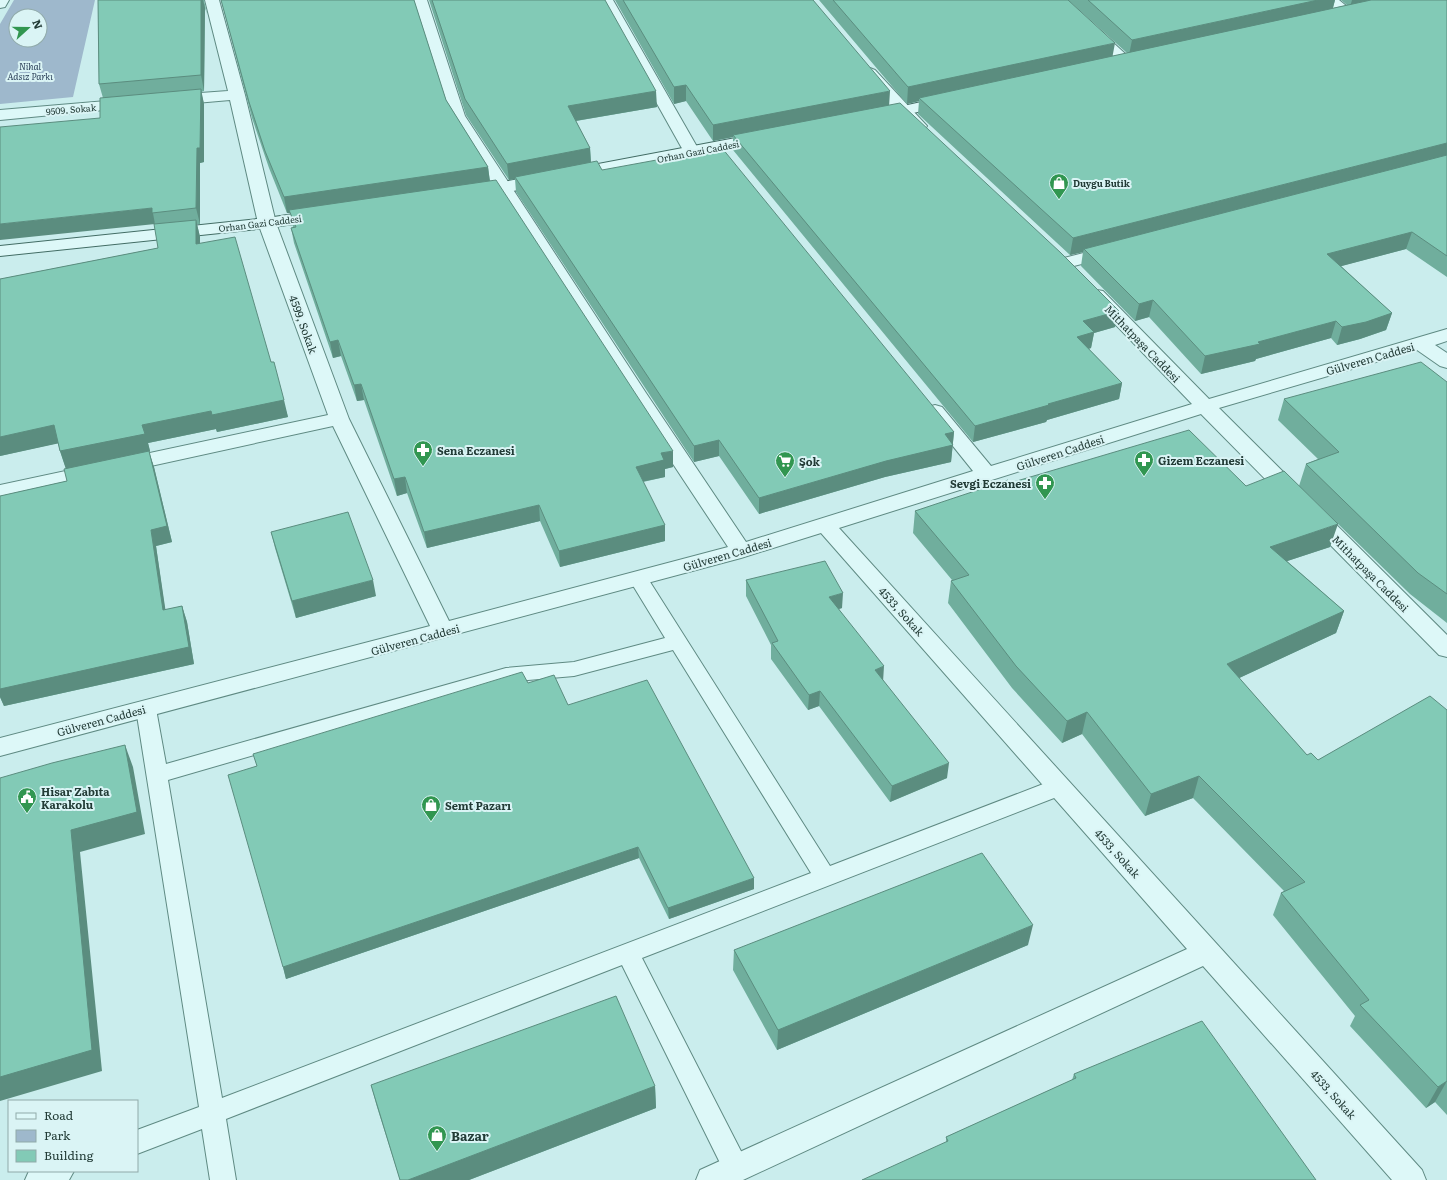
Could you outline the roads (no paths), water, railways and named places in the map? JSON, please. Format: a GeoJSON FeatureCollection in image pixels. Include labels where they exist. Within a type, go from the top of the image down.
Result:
{"type":"FeatureCollection","features":[{"type":"Feature","properties":{"kind":"street"},"geometry":{"type":"LineString","coordinates":[[0,4],[2,0]]}},
{"type":"Feature","properties":{"kind":"street","name":"4599, Sokak"},"geometry":{"type":"LineString","coordinates":[[212,0],[237,95],[267,223],[339,419],[443,631]]}},
{"type":"Feature","properties":{"kind":"street"},"geometry":{"type":"LineString","coordinates":[[420,0],[458,116],[636,392],[741,551]]}},
{"type":"Feature","properties":{"kind":"street"},"geometry":{"type":"LineString","coordinates":[[606,0],[692,152]]}},
{"type":"Feature","properties":{"kind":"street"},"geometry":{"type":"LineString","coordinates":[[1058,0],[1126,62]]}},
{"type":"Feature","properties":{"kind":"street"},"geometry":{"type":"LineString","coordinates":[[1330,0],[1349,14]]}},
{"type":"Feature","properties":{"kind":"street"},"geometry":{"type":"LineString","coordinates":[[1326,19],[1364,10]]}},
{"type":"Feature","properties":{"kind":"street"},"geometry":{"type":"LineString","coordinates":[[858,58],[903,111],[931,138]]}},
{"type":"Feature","properties":{"kind":"street"},"geometry":{"type":"LineString","coordinates":[[158,102],[237,95]]}},
{"type":"Feature","properties":{"kind":"street"},"geometry":{"type":"LineString","coordinates":[[864,118],[964,98]]}},
{"type":"Feature","properties":{"kind":"street","name":"9509. Sokak"},"geometry":{"type":"LineString","coordinates":[[0,115],[142,103]]}},
{"type":"Feature","properties":{"kind":"street","name":"Orhan Gazi Caddesi"},"geometry":{"type":"LineString","coordinates":[[456,195],[504,188],[692,152],[724,152],[780,135]]}},
{"type":"Feature","properties":{"kind":"street","name":"Orhan Gazi Caddesi"},"geometry":{"type":"LineString","coordinates":[[0,251],[267,223],[338,213]]}},
{"type":"Feature","properties":{"kind":"street"},"geometry":{"type":"LineString","coordinates":[[1066,262],[1128,247]]}},
{"type":"Feature","properties":{"kind":"street","name":"Mithatpaşa Caddesi"},"geometry":{"type":"LineString","coordinates":[[1052,249],[1205,406],[1447,649]]}},
{"type":"Feature","properties":{"kind":"street","name":"Gülveren Caddesi"},"geometry":{"type":"LineString","coordinates":[[0,747],[741,551],[1205,406],[1447,335]]}},
{"type":"Feature","properties":{"kind":"street"},"geometry":{"type":"LineString","coordinates":[[1420,343],[1447,362]]}},
{"type":"Feature","properties":{"kind":"street"},"geometry":{"type":"LineString","coordinates":[[926,401],[987,475]]}},
{"type":"Feature","properties":{"kind":"street"},"geometry":{"type":"LineString","coordinates":[[0,492],[339,419]]}},
{"type":"Feature","properties":{"kind":"street","name":"4533, Sokak"},"geometry":{"type":"LineString","coordinates":[[825,525],[1411,1180]]}},
{"type":"Feature","properties":{"kind":"street"},"geometry":{"type":"LineString","coordinates":[[711,1180],[1207,952]]}},
{"type":"Feature","properties":{"kind":"lane"},"geometry":{"type":"LineString","coordinates":[[638,579],[825,877]]}},
{"type":"Feature","properties":{"kind":"lane"},"geometry":{"type":"LineString","coordinates":[[157,775],[506,675],[574,669],[677,642]]}},
{"type":"Feature","properties":{"kind":"lane"},"geometry":{"type":"LineString","coordinates":[[146,709],[223,1180]]}},
{"type":"Feature","properties":{"kind":"lane"},"geometry":{"type":"LineString","coordinates":[[138,1142],[1059,787]]}},
{"type":"Feature","properties":{"kind":"lane"},"geometry":{"type":"LineString","coordinates":[[628,953],[736,1168]]}},
{"type":"Feature","properties":{"kind":"lane"},"geometry":{"type":"LineString","coordinates":[[38,1180],[58,1172]]}},
{"type":"Feature","properties":{"kind":"place","name":"Duygu Butik"},"geometry":{"type":"Point","coordinates":[1059,200]}},
{"type":"Feature","properties":{"kind":"place","name":"Sena Eczanesi"},"geometry":{"type":"Point","coordinates":[423,467]}},
{"type":"Feature","properties":{"kind":"place","name":"Gizem Eczanesi"},"geometry":{"type":"Point","coordinates":[1144,477]}},
{"type":"Feature","properties":{"kind":"place","name":"Şok"},"geometry":{"type":"Point","coordinates":[785,478]}},
{"type":"Feature","properties":{"kind":"place","name":"Sevgi Eczanesi"},"geometry":{"type":"Point","coordinates":[1045,500]}},
{"type":"Feature","properties":{"kind":"place","name":"Hisar Zabıta Karakolu"},"geometry":{"type":"Point","coordinates":[27,814]}},
{"type":"Feature","properties":{"kind":"place","name":"Semt Pazarı"},"geometry":{"type":"Point","coordinates":[431,822]}},
{"type":"Feature","properties":{"kind":"place","name":"Bazar"},"geometry":{"type":"Point","coordinates":[437,1152]}},
{"type":"Feature","properties":{"kind":"park label","name":"Nihal Adsız Parkı"},"geometry":{"type":"Point","coordinates":[30,72]}}]}
